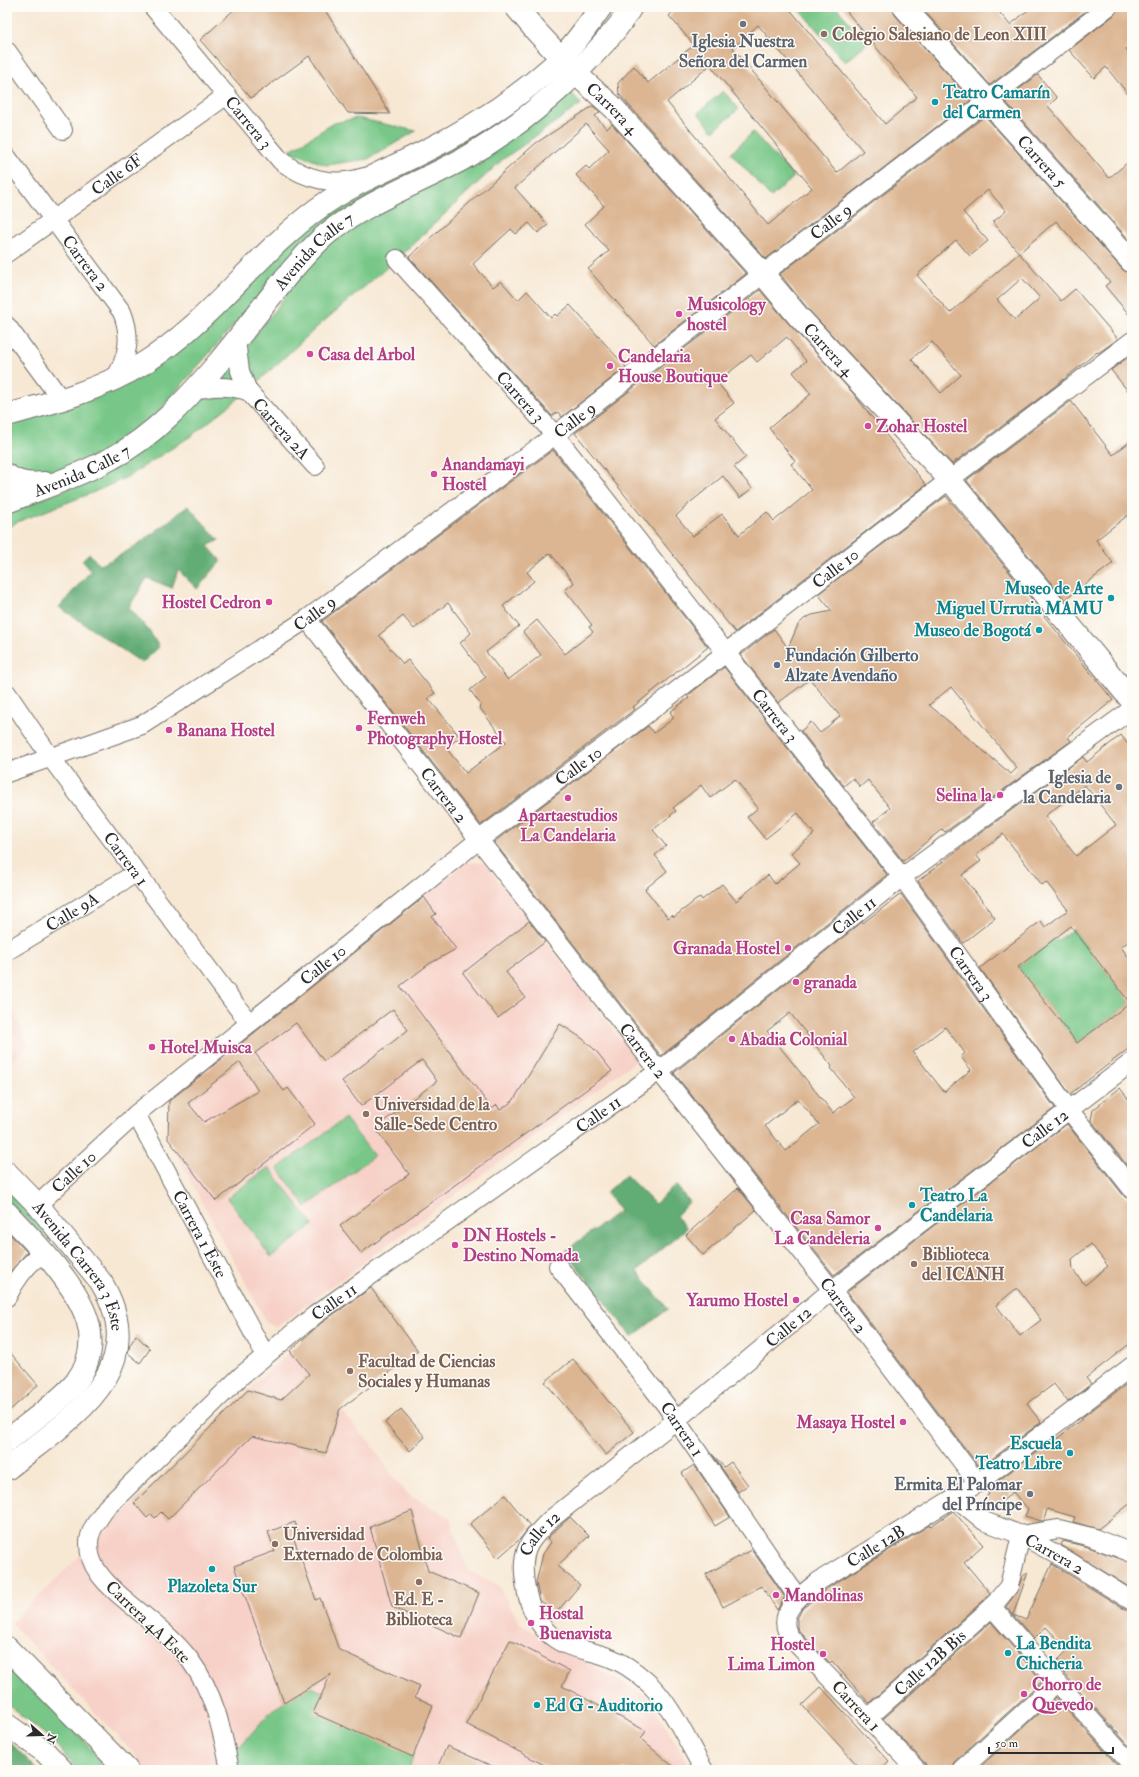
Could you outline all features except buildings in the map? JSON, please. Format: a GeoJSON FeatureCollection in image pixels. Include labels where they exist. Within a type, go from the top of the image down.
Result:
{"type":"FeatureCollection","features":[{"type":"Feature","properties":{"kind":"street","name":"Carrera 3"},"geometry":{"type":"LineString","coordinates":[[153,7],[280,161],[290,168],[312,178],[335,182],[358,179],[374,174]]}},
{"type":"Feature","properties":{"kind":"street","name":"Carrera 4"},"geometry":{"type":"LineString","coordinates":[[516,7],[536,32],[576,74],[613,107],[763,274],[798,316],[950,480],[1132,701]]}},
{"type":"Feature","properties":{"kind":"street","name":"Avenida Calle 7"},"geometry":{"type":"LineString","coordinates":[[8,417],[115,379],[145,363],[182,334],[306,217],[335,196],[374,174],[427,150],[478,121],[530,84],[561,58],[601,7]]}},
{"type":"Feature","properties":{"kind":"street","name":"Avenida Calle 7"},"geometry":{"type":"LineString","coordinates":[[7,502],[113,458],[126,450],[158,425],[194,391],[296,266],[329,232],[374,203],[463,159],[489,143],[554,94],[576,74],[618,26],[631,7]]}},
{"type":"Feature","properties":{"kind":"street","name":"Carrera 5"},"geometry":{"type":"LineString","coordinates":[[904,7],[1132,262]]}},
{"type":"Feature","properties":{"kind":"street","name":"Calle 9"},"geometry":{"type":"LineString","coordinates":[[7,773],[142,725],[307,619],[555,435],[1108,7]]}},
{"type":"Feature","properties":{"kind":"street"},"geometry":{"type":"LineString","coordinates":[[7,51],[64,130]]}},
{"type":"Feature","properties":{"kind":"street","name":"Calle 6F"},"geometry":{"type":"LineString","coordinates":[[7,253],[227,96]]}},
{"type":"Feature","properties":{"kind":"street","name":"Carrera 2"},"geometry":{"type":"LineString","coordinates":[[7,157],[117,303],[126,321],[129,341],[125,361],[115,379]]}},
{"type":"Feature","properties":{"kind":"street","name":"Carrera 3"},"geometry":{"type":"LineString","coordinates":[[397,259],[555,435],[727,652],[902,877],[1070,1111],[1132,1189]]}},
{"type":"Feature","properties":{"kind":"street"},"geometry":{"type":"LineString","coordinates":[[7,326],[60,398]]}},
{"type":"Feature","properties":{"kind":"street","name":"Carrera 2A"},"geometry":{"type":"LineString","coordinates":[[236,340],[240,371],[248,391],[315,466]]}},
{"type":"Feature","properties":{"kind":"street","name":"Calle 10"},"geometry":{"type":"LineString","coordinates":[[37,1204],[136,1114],[480,839],[618,736],[1132,342]]}},
{"type":"Feature","properties":{"kind":"street","name":"Carrera 2A"},"geometry":{"type":"LineString","coordinates":[[194,391],[207,386],[218,386],[248,391]]}},
{"type":"Feature","properties":{"kind":"street"},"geometry":{"type":"LineString","coordinates":[[7,475],[20,483],[27,484],[57,482]]}},
{"type":"Feature","properties":{"kind":"street","name":"Carrera 2"},"geometry":{"type":"LineString","coordinates":[[307,619],[480,839],[659,1071],[832,1290],[978,1483]]}},
{"type":"Feature","properties":{"kind":"street","name":"Carrera 1"},"geometry":{"type":"LineString","coordinates":[[7,693],[51,758],[248,1023]]}},
{"type":"Feature","properties":{"kind":"street","name":"Calle 11"},"geometry":{"type":"LineString","coordinates":[[89,1543],[93,1527],[106,1508],[188,1426],[265,1355],[314,1315],[659,1071],[902,877],[1132,708]]}},
{"type":"Feature","properties":{"kind":"street","name":"Calle 9A"},"geometry":{"type":"LineString","coordinates":[[7,951],[136,873]]}},
{"type":"Feature","properties":{"kind":"street","name":"Calle 12"},"geometry":{"type":"LineString","coordinates":[[704,1770],[663,1699],[647,1681],[621,1663],[608,1657],[568,1645],[548,1633],[535,1616],[526,1592],[523,1566],[527,1547],[535,1534],[543,1527],[832,1290],[1070,1111],[1132,1062]]}},
{"type":"Feature","properties":{"kind":"street","name":"Carrera 1 Este"},"geometry":{"type":"LineString","coordinates":[[136,1114],[265,1355]]}},
{"type":"Feature","properties":{"kind":"street","name":"Avenida Carrera 3 Este"},"geometry":{"type":"LineString","coordinates":[[7,1173],[37,1204],[91,1269],[107,1293],[116,1316],[116,1348],[113,1362],[102,1385],[80,1410],[7,1469]]}},
{"type":"Feature","properties":{"kind":"street","name":"Avenida Carrera 3 Este"},"geometry":{"type":"LineString","coordinates":[[7,1214],[44,1253],[77,1295],[83,1307],[89,1328],[91,1348],[85,1367],[76,1382],[7,1441]]}},
{"type":"Feature","properties":{"kind":"street"},"geometry":{"type":"LineString","coordinates":[[7,1297],[20,1274],[36,1258],[44,1253]]}},
{"type":"Feature","properties":{"kind":"street","name":"Carrera 1"},"geometry":{"type":"LineString","coordinates":[[558,1266],[665,1404],[798,1598]]}},
{"type":"Feature","properties":{"kind":"street","name":"Calle 12B"},"geometry":{"type":"LineString","coordinates":[[785,1621],[789,1609],[798,1598],[825,1576],[978,1483],[1132,1366]]}},
{"type":"Feature","properties":{"kind":"street","name":"Carrera 2"},"geometry":{"type":"LineString","coordinates":[[957,1496],[961,1502],[984,1521],[1021,1535],[1065,1559],[1132,1601]]}},
{"type":"Feature","properties":{"kind":"street"},"geometry":{"type":"LineString","coordinates":[[1021,1535],[1060,1529],[1091,1538],[1132,1553]]}},
{"type":"Feature","properties":{"kind":"street","name":"Calle 12B Bis"},"geometry":{"type":"LineString","coordinates":[[868,1718],[992,1607],[1009,1586],[1021,1535]]}},
{"type":"Feature","properties":{"kind":"street","name":"Carrera 4A Este"},"geometry":{"type":"LineString","coordinates":[[89,1543],[92,1562],[97,1572],[108,1584],[176,1645],[190,1660],[210,1694],[220,1719],[230,1770]]}},
{"type":"Feature","properties":{"kind":"street"},"geometry":{"type":"LineString","coordinates":[[992,1607],[1132,1765]]}},
{"type":"Feature","properties":{"kind":"street","name":"Carrera 1"},"geometry":{"type":"LineString","coordinates":[[785,1621],[786,1630],[794,1642],[916,1770]]}},
{"type":"Feature","properties":{"kind":"street"},"geometry":{"type":"LineString","coordinates":[[7,1648],[128,1770]]}},
{"type":"Feature","properties":{"kind":"street"},"geometry":{"type":"LineString","coordinates":[[7,1666],[27,1671],[38,1678]]}},
{"type":"Feature","properties":{"kind":"street"},"geometry":{"type":"LineString","coordinates":[[961,1770],[1057,1682]]}},
{"type":"Feature","properties":{"kind":"street"},"geometry":{"type":"LineString","coordinates":[[7,1725],[45,1752],[62,1770]]}},
{"type":"Feature","properties":{"kind":"shaded area","name":"Universidad de la Salle-Sede Centro"},"geometry":{"type":"Polygon","coordinates":[[[467,862],[485,863],[637,1060],[277,1327],[272,1326],[267,1323],[168,1139],[169,1090],[424,897],[467,862]]]}},
{"type":"Feature","properties":{"kind":"shaded area"},"geometry":{"type":"Polygon","coordinates":[[[7,1001],[29,1044],[7,1065],[7,1001]]]}},
{"type":"Feature","properties":{"kind":"shaded area","name":"Universidad Externado de Colombia"},"geometry":{"type":"Polygon","coordinates":[[[290,1351],[370,1442],[395,1480],[410,1496],[450,1517],[467,1570],[498,1585],[521,1625],[648,1697],[692,1770],[149,1770],[11,1623],[248,1390],[290,1351]]]}},
{"type":"Feature","properties":{"kind":"green space"},"geometry":{"type":"Polygon","coordinates":[[[836,7],[867,43],[845,62],[798,8],[836,7]]]}},
{"type":"Feature","properties":{"kind":"green space"},"geometry":{"type":"Polygon","coordinates":[[[541,86],[544,92],[483,134],[432,166],[273,280],[159,411],[127,436],[97,456],[7,493],[7,425],[109,388],[334,207],[541,86]]]}},
{"type":"Feature","properties":{"kind":"green space"},"geometry":{"type":"Polygon","coordinates":[[[570,91],[581,104],[502,160],[397,259],[316,328],[248,391],[191,436],[127,477],[92,493],[17,522],[7,528],[7,513],[74,486],[164,434],[199,402],[248,345],[322,248],[570,91]]]}},
{"type":"Feature","properties":{"kind":"green space"},"geometry":{"type":"Polygon","coordinates":[[[723,91],[739,109],[713,131],[698,113],[723,91]]]}},
{"type":"Feature","properties":{"kind":"green space"},"geometry":{"type":"Polygon","coordinates":[[[357,118],[416,131],[368,159],[326,165],[289,151],[334,123],[357,118]]]}},
{"type":"Feature","properties":{"kind":"green space"},"geometry":{"type":"Polygon","coordinates":[[[753,132],[794,177],[771,197],[731,153],[753,132]]]}},
{"type":"Feature","properties":{"kind":"green space"},"geometry":{"type":"Polygon","coordinates":[[[188,506],[219,540],[208,546],[221,561],[197,589],[178,570],[172,588],[147,578],[129,607],[150,632],[159,647],[142,663],[59,607],[91,571],[82,560],[89,553],[99,565],[111,560],[134,547],[188,506]]]}},
{"type":"Feature","properties":{"kind":"green space"},"geometry":{"type":"Polygon","coordinates":[[[1073,929],[1130,1003],[1077,1043],[1018,967],[1054,939],[1057,941],[1073,929]]]}},
{"type":"Feature","properties":{"kind":"green space"},"geometry":{"type":"Polygon","coordinates":[[[345,1118],[374,1156],[306,1207],[278,1168],[345,1118]]]}},
{"type":"Feature","properties":{"kind":"green space"},"geometry":{"type":"Polygon","coordinates":[[[269,1167],[313,1225],[271,1257],[227,1198],[269,1167]]]}},
{"type":"Feature","properties":{"kind":"green space"},"geometry":{"type":"Polygon","coordinates":[[[626,1175],[655,1204],[676,1185],[689,1202],[676,1216],[687,1228],[637,1271],[668,1309],[632,1337],[565,1251],[620,1211],[606,1193],[626,1175]]]}},
{"type":"Feature","properties":{"kind":"green space"},"geometry":{"type":"Polygon","coordinates":[[[7,1183],[58,1233],[49,1241],[7,1200],[7,1183]]]}},
{"type":"Feature","properties":{"kind":"green space"},"geometry":{"type":"Polygon","coordinates":[[[7,1672],[16,1673],[29,1685],[83,1739],[109,1770],[77,1770],[52,1740],[7,1704],[7,1672]]]}},
{"type":"Feature","properties":{"kind":"green space"},"geometry":{"type":"Polygon","coordinates":[[[310,1687],[323,1692],[413,1757],[409,1770],[219,1770],[272,1710],[310,1687]]]}},
{"type":"Feature","properties":{"kind":"green space"},"geometry":{"type":"Polygon","coordinates":[[[7,1739],[38,1770],[7,1770],[7,1739]]]}},
{"type":"Feature","properties":{"kind":"place","name":"Iglesia Nuestra Señora del Carmen"},"geometry":{"type":"Point","coordinates":[743,24]}},
{"type":"Feature","properties":{"kind":"place","name":"Colegio Salesiano de Leon XIII"},"geometry":{"type":"Point","coordinates":[824,34]}},
{"type":"Feature","properties":{"kind":"place","name":"Teatro Camarín del Carmen"},"geometry":{"type":"Point","coordinates":[935,102]}},
{"type":"Feature","properties":{"kind":"place","name":"Musicology hostel"},"geometry":{"type":"Point","coordinates":[679,314]}},
{"type":"Feature","properties":{"kind":"place","name":"Casa del Arbol"},"geometry":{"type":"Point","coordinates":[310,354]}},
{"type":"Feature","properties":{"kind":"place","name":"Candelaria House Boutique"},"geometry":{"type":"Point","coordinates":[610,366]}},
{"type":"Feature","properties":{"kind":"place","name":"Zohar Hostel"},"geometry":{"type":"Point","coordinates":[868,426]}},
{"type":"Feature","properties":{"kind":"place","name":"Anandamayi Hostel"},"geometry":{"type":"Point","coordinates":[434,474]}},
{"type":"Feature","properties":{"kind":"place","name":"Museo de Arte Miguel Urrutia MAMU"},"geometry":{"type":"Point","coordinates":[1111,598]}},
{"type":"Feature","properties":{"kind":"place","name":"Hostel Cedron"},"geometry":{"type":"Point","coordinates":[269,602]}},
{"type":"Feature","properties":{"kind":"place","name":"Museo de Bogotá"},"geometry":{"type":"Point","coordinates":[1039,630]}},
{"type":"Feature","properties":{"kind":"place","name":"Fundación Gilberto Alzate Avendaño"},"geometry":{"type":"Point","coordinates":[777,665]}},
{"type":"Feature","properties":{"kind":"place","name":"Fernweh Photography Hostel"},"geometry":{"type":"Point","coordinates":[359,728]}},
{"type":"Feature","properties":{"kind":"place","name":"Banana Hostel"},"geometry":{"type":"Point","coordinates":[169,730]}},
{"type":"Feature","properties":{"kind":"place","name":"Iglesia de la Candelaria"},"geometry":{"type":"Point","coordinates":[1119,787]}},
{"type":"Feature","properties":{"kind":"place","name":"Selina la"},"geometry":{"type":"Point","coordinates":[1000,795]}},
{"type":"Feature","properties":{"kind":"place","name":"Apartaestudios La Candelaria"},"geometry":{"type":"Point","coordinates":[568,798]}},
{"type":"Feature","properties":{"kind":"place","name":"Granada Hostel"},"geometry":{"type":"Point","coordinates":[788,948]}},
{"type":"Feature","properties":{"kind":"place","name":"granada"},"geometry":{"type":"Point","coordinates":[796,982]}},
{"type":"Feature","properties":{"kind":"place","name":"Abadia Colonial"},"geometry":{"type":"Point","coordinates":[732,1039]}},
{"type":"Feature","properties":{"kind":"place","name":"Hotel Muisca"},"geometry":{"type":"Point","coordinates":[152,1047]}},
{"type":"Feature","properties":{"kind":"place","name":"Universidad de la Salle-Sede Centro"},"geometry":{"type":"Point","coordinates":[366,1114]}},
{"type":"Feature","properties":{"kind":"place","name":"Teatro La Candelaria"},"geometry":{"type":"Point","coordinates":[912,1205]}},
{"type":"Feature","properties":{"kind":"place","name":"Casa Samor La Candeleria"},"geometry":{"type":"Point","coordinates":[878,1228]}},
{"type":"Feature","properties":{"kind":"place","name":"DN Hostels - Destino Nomada"},"geometry":{"type":"Point","coordinates":[455,1245]}},
{"type":"Feature","properties":{"kind":"place","name":"Biblioteca del ICANH"},"geometry":{"type":"Point","coordinates":[914,1264]}},
{"type":"Feature","properties":{"kind":"place","name":"Yarumo Hostel"},"geometry":{"type":"Point","coordinates":[796,1300]}},
{"type":"Feature","properties":{"kind":"place","name":"Facultad de Ciencias Sociales y Humanas"},"geometry":{"type":"Point","coordinates":[350,1371]}},
{"type":"Feature","properties":{"kind":"place","name":"Masaya Hostel"},"geometry":{"type":"Point","coordinates":[903,1422]}},
{"type":"Feature","properties":{"kind":"place","name":"Escuela Teatro Libre"},"geometry":{"type":"Point","coordinates":[1070,1453]}},
{"type":"Feature","properties":{"kind":"place","name":"Ermita El Palomar del Príncipe"},"geometry":{"type":"Point","coordinates":[1030,1494]}},
{"type":"Feature","properties":{"kind":"place","name":"Universidad Externado de Colombia"},"geometry":{"type":"Point","coordinates":[275,1544]}},
{"type":"Feature","properties":{"kind":"place","name":"Plazoleta Sur"},"geometry":{"type":"Point","coordinates":[212,1569]}},
{"type":"Feature","properties":{"kind":"place","name":"Ed. E - Biblioteca"},"geometry":{"type":"Point","coordinates":[419,1582]}},
{"type":"Feature","properties":{"kind":"place","name":"Mandolinas"},"geometry":{"type":"Point","coordinates":[776,1595]}},
{"type":"Feature","properties":{"kind":"place","name":"Hostal Buenavista"},"geometry":{"type":"Point","coordinates":[531,1623]}},
{"type":"Feature","properties":{"kind":"place","name":"La Bendita Chicheria"},"geometry":{"type":"Point","coordinates":[1008,1653]}},
{"type":"Feature","properties":{"kind":"place","name":"Hostel Lima Limon"},"geometry":{"type":"Point","coordinates":[823,1654]}},
{"type":"Feature","properties":{"kind":"place","name":"Chorro de Quevedo"},"geometry":{"type":"Point","coordinates":[1024,1694]}},
{"type":"Feature","properties":{"kind":"place","name":"Ed G - Auditorio"},"geometry":{"type":"Point","coordinates":[537,1705]}}]}
